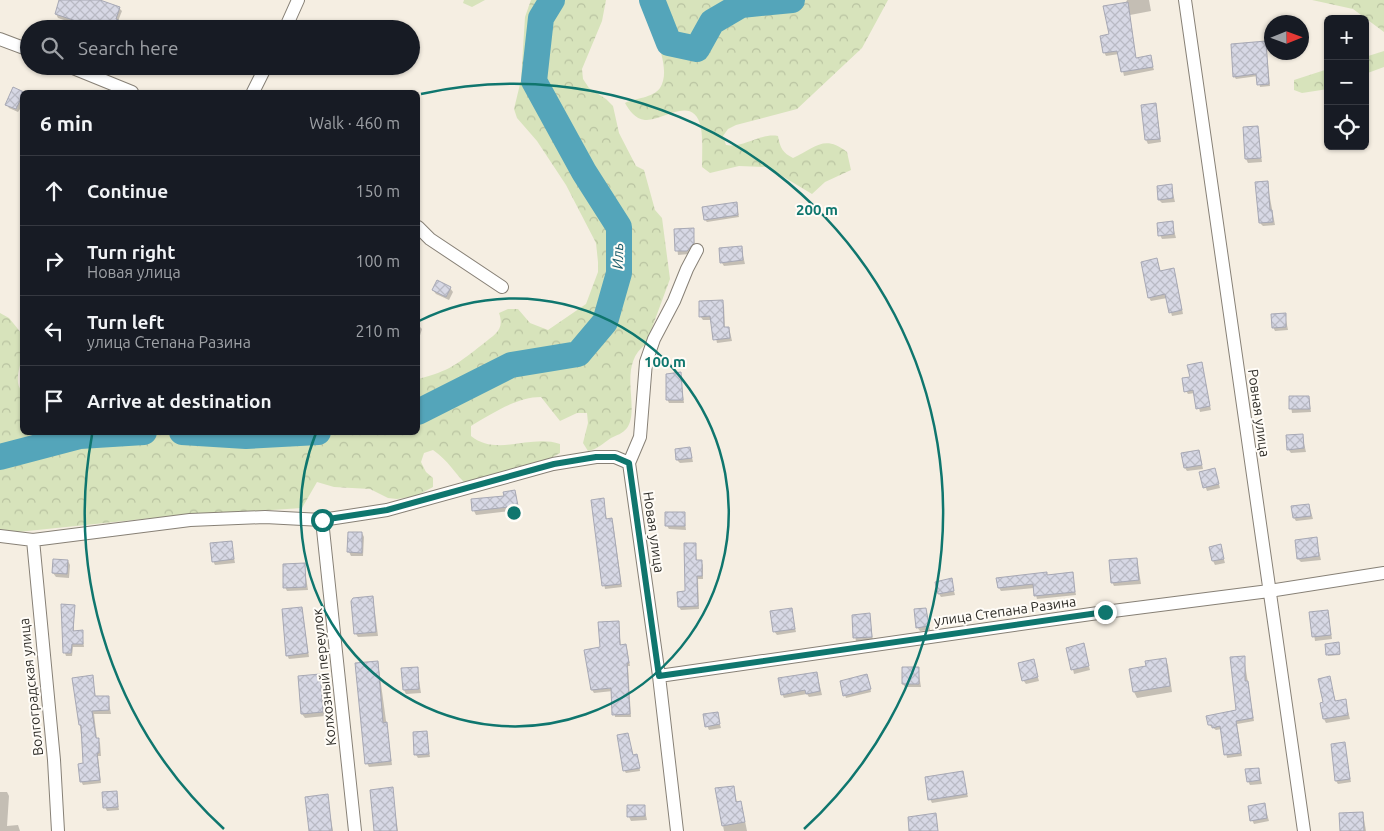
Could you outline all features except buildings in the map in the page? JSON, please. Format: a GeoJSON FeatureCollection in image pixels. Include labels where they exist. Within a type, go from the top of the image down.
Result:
{"type":"FeatureCollection","features":[{"type":"Feature","properties":{"kind":"street"},"geometry":{"type":"LineString","coordinates":[[289,20],[298,0]]}},
{"type":"Feature","properties":{"kind":"street","name":"Ровная улица"},"geometry":{"type":"LineString","coordinates":[[1184,0],[1304,831]]}},
{"type":"Feature","properties":{"kind":"street"},"geometry":{"type":"LineString","coordinates":[[0,39],[20,47]]}},
{"type":"Feature","properties":{"kind":"street"},"geometry":{"type":"LineString","coordinates":[[90,75],[127,90]]}},
{"type":"Feature","properties":{"kind":"street"},"geometry":{"type":"LineString","coordinates":[[254,90],[262,75]]}},
{"type":"Feature","properties":{"kind":"street"},"geometry":{"type":"LineString","coordinates":[[420,229],[430,239],[502,287]]}},
{"type":"Feature","properties":{"kind":"street"},"geometry":{"type":"LineString","coordinates":[[0,536],[33,540],[190,520],[265,517],[322,520],[387,510],[554,464],[596,457],[615,457],[629,463],[640,437],[646,362],[654,339],[697,250]]}},
{"type":"Feature","properties":{"kind":"street","name":"Новая улица"},"geometry":{"type":"LineString","coordinates":[[629,463],[659,676],[677,831]]}},
{"type":"Feature","properties":{"kind":"street","name":"Колхозный переулок"},"geometry":{"type":"LineString","coordinates":[[322,520],[355,831]]}},
{"type":"Feature","properties":{"kind":"street","name":"Волгоградская улица"},"geometry":{"type":"LineString","coordinates":[[33,540],[54,760],[58,831]]}},
{"type":"Feature","properties":{"kind":"street","name":"улица Степана Разина"},"geometry":{"type":"LineString","coordinates":[[659,676],[1105,612],[1269,591],[1384,573]]}},
{"type":"Feature","properties":{"kind":"green space"},"geometry":{"type":"Polygon","coordinates":[[[464,0],[485,0],[472,7],[463,3],[464,0]]]}},
{"type":"Feature","properties":{"kind":"green space"},"geometry":{"type":"Polygon","coordinates":[[[531,0],[606,0],[602,21],[582,69],[583,79],[589,88],[613,106],[619,133],[636,166],[644,170],[655,210],[662,218],[670,279],[646,344],[637,353],[632,364],[630,375],[631,420],[625,430],[597,448],[588,451],[583,443],[588,423],[587,413],[577,413],[560,421],[541,397],[532,398],[504,407],[487,416],[471,426],[471,436],[481,442],[492,445],[537,441],[560,444],[560,453],[551,458],[468,486],[443,458],[433,450],[424,453],[421,462],[426,472],[433,478],[433,487],[416,496],[397,499],[388,498],[370,489],[334,487],[317,482],[302,508],[153,518],[18,532],[0,529],[0,313],[9,318],[20,332],[18,383],[20,388],[20,435],[420,435],[420,378],[453,366],[491,337],[500,328],[501,319],[499,313],[508,309],[518,309],[530,323],[548,330],[586,304],[598,272],[596,243],[566,185],[537,141],[517,118],[514,109],[521,80],[525,17],[531,0]]]}},
{"type":"Feature","properties":{"kind":"green space"},"geometry":{"type":"Polygon","coordinates":[[[640,0],[888,0],[862,48],[797,109],[736,125],[728,129],[723,136],[726,145],[733,145],[764,137],[778,136],[782,150],[793,158],[820,144],[832,144],[847,152],[851,170],[825,182],[812,194],[767,167],[739,166],[710,173],[702,167],[701,128],[692,112],[677,112],[645,120],[635,116],[625,103],[648,96],[657,91],[663,79],[664,68],[654,32],[640,0]]]}},
{"type":"Feature","properties":{"kind":"green space"},"geometry":{"type":"Polygon","coordinates":[[[1312,0],[1384,0],[1384,32],[1369,21],[1369,15],[1361,15],[1353,9],[1312,0]]]}},
{"type":"Feature","properties":{"kind":"green space"},"geometry":{"type":"Polygon","coordinates":[[[1384,51],[1384,67],[1369,73],[1369,56],[1384,51]]]}},
{"type":"Feature","properties":{"kind":"green space"},"geometry":{"type":"Polygon","coordinates":[[[1324,70],[1324,90],[1302,93],[1294,90],[1294,80],[1324,70]]]}},
{"type":"Feature","properties":{"kind":"waterway","name":"Иль"},"geometry":{"type":"LineString","coordinates":[[420,411],[511,365],[578,354],[605,322],[619,273],[619,227],[584,172],[534,81],[541,18],[552,0]]}},
{"type":"Feature","properties":{"kind":"waterway","name":"Иль"},"geometry":{"type":"LineString","coordinates":[[652,0],[669,43],[697,49],[712,22],[741,5],[792,0]]}},
{"type":"Feature","properties":{"kind":"waterway","name":"Иль"},"geometry":{"type":"LineString","coordinates":[[0,457],[80,436],[96,435]]}},
{"type":"Feature","properties":{"kind":"waterway","name":"Иль"},"geometry":{"type":"LineString","coordinates":[[230,435],[264,435]]}},
{"type":"Feature","properties":{"kind":"route"},"geometry":{"type":"LineString","coordinates":[[322,520],[387,510],[554,464],[596,457],[615,457],[629,463],[659,676],[1105,612]]}}]}
